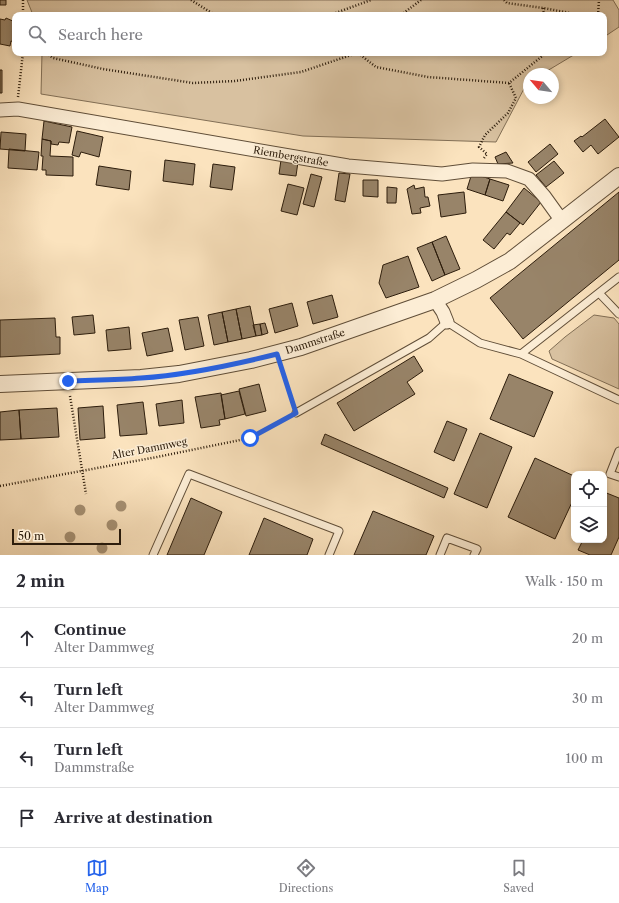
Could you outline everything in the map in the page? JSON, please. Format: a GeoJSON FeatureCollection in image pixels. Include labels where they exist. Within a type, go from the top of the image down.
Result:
{"type":"FeatureCollection","features":[{"type":"Feature","properties":{"kind":"street","name":"Riembergstraße"},"geometry":{"type":"LineString","coordinates":[[0,110],[18,109],[348,166],[442,174],[473,170],[507,171],[529,179],[544,196],[562,221]]}},
{"type":"Feature","properties":{"kind":"street","name":"Dammstraße"},"geometry":{"type":"LineString","coordinates":[[0,384],[149,377],[179,374],[251,360],[301,347],[435,300],[510,261],[619,176]]}},
{"type":"Feature","properties":{"kind":"street"},"geometry":{"type":"LineString","coordinates":[[435,300],[444,312],[447,322]]}},
{"type":"Feature","properties":{"kind":"lane"},"geometry":{"type":"LineString","coordinates":[[521,354],[619,277]]}},
{"type":"Feature","properties":{"kind":"lane"},"geometry":{"type":"LineString","coordinates":[[599,293],[619,314]]}},
{"type":"Feature","properties":{"kind":"lane"},"geometry":{"type":"LineString","coordinates":[[296,413],[429,338],[447,322],[480,343],[521,354],[619,400]]}},
{"type":"Feature","properties":{"kind":"lane"},"geometry":{"type":"LineString","coordinates":[[619,451],[610,474],[619,478]]}},
{"type":"Feature","properties":{"kind":"lane"},"geometry":{"type":"LineString","coordinates":[[153,555],[189,474],[339,532],[329,555]]}},
{"type":"Feature","properties":{"kind":"lane"},"geometry":{"type":"LineString","coordinates":[[440,555],[447,538],[477,549],[474,555]]}},
{"type":"Feature","properties":{"kind":"path"},"geometry":{"type":"LineString","coordinates":[[23,0],[23,12]]}},
{"type":"Feature","properties":{"kind":"path"},"geometry":{"type":"LineString","coordinates":[[192,0],[210,12]]}},
{"type":"Feature","properties":{"kind":"path"},"geometry":{"type":"LineString","coordinates":[[338,12],[371,0]]}},
{"type":"Feature","properties":{"kind":"path"},"geometry":{"type":"LineString","coordinates":[[405,12],[421,0]]}},
{"type":"Feature","properties":{"kind":"path"},"geometry":{"type":"LineString","coordinates":[[504,0],[507,3],[565,12]]}},
{"type":"Feature","properties":{"kind":"path"},"geometry":{"type":"LineString","coordinates":[[598,12],[599,0]]}},
{"type":"Feature","properties":{"kind":"path"},"geometry":{"type":"LineString","coordinates":[[543,8],[544,12]]}},
{"type":"Feature","properties":{"kind":"path"},"geometry":{"type":"LineString","coordinates":[[18,109],[19,79],[23,56]]}},
{"type":"Feature","properties":{"kind":"path"},"geometry":{"type":"LineString","coordinates":[[50,56],[53,58],[103,69],[193,83],[235,81],[301,72],[349,56]]}},
{"type":"Feature","properties":{"kind":"path"},"geometry":{"type":"LineString","coordinates":[[362,56],[376,67],[383,69],[428,77],[509,83],[542,56]]}},
{"type":"Feature","properties":{"kind":"path"},"geometry":{"type":"LineString","coordinates":[[473,170],[487,154],[479,147],[485,136],[508,113],[516,98],[509,83]]}},
{"type":"Feature","properties":{"kind":"path"},"geometry":{"type":"LineString","coordinates":[[277,354],[296,413]]}},
{"type":"Feature","properties":{"kind":"path"},"geometry":{"type":"LineString","coordinates":[[72,410],[86,494]]}},
{"type":"Feature","properties":{"kind":"path","name":"Alter Dammweg"},"geometry":{"type":"LineString","coordinates":[[0,486],[250,438],[296,413]]}},
{"type":"Feature","properties":{"kind":"shaded area"},"geometry":{"type":"Polygon","coordinates":[[[27,0],[613,0],[619,10],[619,27],[607,35],[607,12],[32,12],[27,0]]]}},
{"type":"Feature","properties":{"kind":"shaded area"},"geometry":{"type":"Polygon","coordinates":[[[42,56],[572,56],[552,68],[523,68],[523,91],[496,142],[303,136],[41,94],[42,56]]]}},
{"type":"Feature","properties":{"kind":"shaded area"},"geometry":{"type":"Polygon","coordinates":[[[594,315],[614,318],[619,324],[619,389],[552,359],[549,351],[594,315]]]}},
{"type":"Feature","properties":{"kind":"building"},"geometry":{"type":"Polygon","coordinates":[[[0,0],[6,0],[6,5],[0,5],[0,0]]]}},
{"type":"Feature","properties":{"kind":"building"},"geometry":{"type":"Polygon","coordinates":[[[6,18],[12,21],[12,41],[10,46],[0,44],[0,19],[5,20],[6,18]]]}},
{"type":"Feature","properties":{"kind":"building"},"geometry":{"type":"Polygon","coordinates":[[[0,70],[2,70],[2,93],[0,93],[0,70]]]}},
{"type":"Feature","properties":{"kind":"building"},"geometry":{"type":"Polygon","coordinates":[[[605,119],[619,137],[598,154],[591,145],[583,152],[574,141],[581,136],[582,137],[605,119]]]}},
{"type":"Feature","properties":{"kind":"building"},"geometry":{"type":"Polygon","coordinates":[[[44,121],[72,127],[69,143],[59,142],[58,145],[51,144],[51,141],[42,139],[44,121]]]}},
{"type":"Feature","properties":{"kind":"building"},"geometry":{"type":"Polygon","coordinates":[[[77,131],[103,137],[99,157],[81,152],[79,157],[72,155],[77,131]]]}},
{"type":"Feature","properties":{"kind":"building"},"geometry":{"type":"Polygon","coordinates":[[[1,132],[26,134],[25,151],[0,149],[1,132]]]}},
{"type":"Feature","properties":{"kind":"building"},"geometry":{"type":"Polygon","coordinates":[[[42,139],[51,141],[50,156],[73,157],[73,176],[46,175],[46,170],[42,170],[42,139]]]}},
{"type":"Feature","properties":{"kind":"building"},"geometry":{"type":"Polygon","coordinates":[[[550,144],[558,154],[536,172],[528,162],[550,144]]]}},
{"type":"Feature","properties":{"kind":"building"},"geometry":{"type":"Polygon","coordinates":[[[9,149],[39,152],[37,170],[8,168],[9,149]]]}},
{"type":"Feature","properties":{"kind":"building"},"geometry":{"type":"Polygon","coordinates":[[[506,152],[513,163],[498,164],[495,157],[506,152]]]}},
{"type":"Feature","properties":{"kind":"building"},"geometry":{"type":"Polygon","coordinates":[[[165,160],[195,164],[193,185],[163,181],[165,160]]]}},
{"type":"Feature","properties":{"kind":"building"},"geometry":{"type":"Polygon","coordinates":[[[281,160],[298,162],[296,176],[279,174],[281,160]]]}},
{"type":"Feature","properties":{"kind":"building"},"geometry":{"type":"Polygon","coordinates":[[[554,161],[564,173],[546,187],[536,175],[554,161]]]}},
{"type":"Feature","properties":{"kind":"building"},"geometry":{"type":"Polygon","coordinates":[[[213,164],[235,167],[232,190],[210,187],[213,164]]]}},
{"type":"Feature","properties":{"kind":"building"},"geometry":{"type":"Polygon","coordinates":[[[99,166],[131,171],[129,190],[96,185],[99,166]]]}},
{"type":"Feature","properties":{"kind":"building"},"geometry":{"type":"Polygon","coordinates":[[[339,173],[350,174],[345,202],[335,200],[339,173]]]}},
{"type":"Feature","properties":{"kind":"building"},"geometry":{"type":"Polygon","coordinates":[[[472,173],[490,179],[485,195],[467,189],[472,173]]]}},
{"type":"Feature","properties":{"kind":"building"},"geometry":{"type":"Polygon","coordinates":[[[311,174],[322,177],[314,207],[303,204],[311,174]]]}},
{"type":"Feature","properties":{"kind":"building"},"geometry":{"type":"Polygon","coordinates":[[[490,179],[509,185],[503,201],[485,195],[490,179]]]}},
{"type":"Feature","properties":{"kind":"building"},"geometry":{"type":"Polygon","coordinates":[[[363,180],[378,180],[378,197],[363,196],[363,180]]]}},
{"type":"Feature","properties":{"kind":"building"},"geometry":{"type":"Polygon","coordinates":[[[288,184],[304,188],[297,215],[281,211],[288,184]]]}},
{"type":"Feature","properties":{"kind":"building"},"geometry":{"type":"Polygon","coordinates":[[[414,185],[415,189],[424,187],[425,197],[428,197],[430,206],[420,208],[421,213],[412,214],[407,189],[414,185]]]}},
{"type":"Feature","properties":{"kind":"building"},"geometry":{"type":"Polygon","coordinates":[[[387,187],[397,188],[396,203],[387,203],[387,187]]]}},
{"type":"Feature","properties":{"kind":"building"},"geometry":{"type":"Polygon","coordinates":[[[524,188],[541,202],[523,225],[506,212],[524,188]]]}},
{"type":"Feature","properties":{"kind":"building"},"geometry":{"type":"Polygon","coordinates":[[[464,192],[466,213],[441,217],[438,195],[464,192]]]}},
{"type":"Feature","properties":{"kind":"building"},"geometry":{"type":"Polygon","coordinates":[[[619,192],[619,260],[523,339],[490,298],[619,192]]]}},
{"type":"Feature","properties":{"kind":"building"},"geometry":{"type":"Polygon","coordinates":[[[506,212],[520,223],[510,235],[507,233],[494,249],[483,240],[506,212]]]}},
{"type":"Feature","properties":{"kind":"building"},"geometry":{"type":"Polygon","coordinates":[[[446,236],[460,269],[445,275],[432,242],[446,236]]]}},
{"type":"Feature","properties":{"kind":"building"},"geometry":{"type":"Polygon","coordinates":[[[432,242],[445,275],[432,281],[417,248],[432,242]]]}},
{"type":"Feature","properties":{"kind":"building"},"geometry":{"type":"Polygon","coordinates":[[[408,256],[419,287],[386,298],[379,283],[383,265],[408,256]]]}},
{"type":"Feature","properties":{"kind":"building"},"geometry":{"type":"Polygon","coordinates":[[[332,295],[338,317],[313,324],[307,302],[332,295]]]}},
{"type":"Feature","properties":{"kind":"building"},"geometry":{"type":"Polygon","coordinates":[[[292,303],[298,326],[275,333],[269,309],[292,303]]]}},
{"type":"Feature","properties":{"kind":"building"},"geometry":{"type":"Polygon","coordinates":[[[250,306],[256,336],[242,339],[236,309],[250,306]]]}},
{"type":"Feature","properties":{"kind":"building"},"geometry":{"type":"Polygon","coordinates":[[[236,309],[242,339],[228,342],[222,312],[236,309]]]}},
{"type":"Feature","properties":{"kind":"building"},"geometry":{"type":"Polygon","coordinates":[[[222,312],[228,342],[214,345],[208,315],[222,312]]]}},
{"type":"Feature","properties":{"kind":"building"},"geometry":{"type":"Polygon","coordinates":[[[93,315],[95,333],[74,335],[72,317],[93,315]]]}},
{"type":"Feature","properties":{"kind":"building"},"geometry":{"type":"Polygon","coordinates":[[[198,317],[204,346],[185,350],[179,320],[198,317]]]}},
{"type":"Feature","properties":{"kind":"building"},"geometry":{"type":"Polygon","coordinates":[[[55,318],[56,337],[60,337],[60,354],[0,357],[0,320],[55,318]]]}},
{"type":"Feature","properties":{"kind":"building"},"geometry":{"type":"Polygon","coordinates":[[[265,323],[268,333],[262,335],[260,324],[265,323]]]}},
{"type":"Feature","properties":{"kind":"building"},"geometry":{"type":"Polygon","coordinates":[[[260,324],[262,335],[256,336],[253,325],[260,324]]]}},
{"type":"Feature","properties":{"kind":"building"},"geometry":{"type":"Polygon","coordinates":[[[129,327],[131,349],[108,351],[106,330],[129,327]]]}},
{"type":"Feature","properties":{"kind":"building"},"geometry":{"type":"Polygon","coordinates":[[[168,328],[173,351],[147,356],[142,333],[168,328]]]}},
{"type":"Feature","properties":{"kind":"building"},"geometry":{"type":"Polygon","coordinates":[[[414,356],[423,371],[407,382],[415,394],[354,431],[337,403],[414,356]]]}},
{"type":"Feature","properties":{"kind":"building"},"geometry":{"type":"Polygon","coordinates":[[[509,374],[553,392],[534,437],[490,419],[509,374]]]}},
{"type":"Feature","properties":{"kind":"building"},"geometry":{"type":"Polygon","coordinates":[[[259,384],[266,411],[246,416],[239,389],[259,384]]]}},
{"type":"Feature","properties":{"kind":"building"},"geometry":{"type":"Polygon","coordinates":[[[239,391],[245,414],[225,419],[221,395],[239,391]]]}},
{"type":"Feature","properties":{"kind":"building"},"geometry":{"type":"Polygon","coordinates":[[[221,393],[225,419],[219,420],[220,425],[201,428],[195,397],[221,393]]]}},
{"type":"Feature","properties":{"kind":"building"},"geometry":{"type":"Polygon","coordinates":[[[182,400],[184,423],[159,426],[156,404],[182,400]]]}},
{"type":"Feature","properties":{"kind":"building"},"geometry":{"type":"Polygon","coordinates":[[[143,402],[147,434],[120,436],[117,405],[143,402]]]}},
{"type":"Feature","properties":{"kind":"building"},"geometry":{"type":"Polygon","coordinates":[[[103,406],[105,438],[80,440],[78,408],[103,406]]]}},
{"type":"Feature","properties":{"kind":"building"},"geometry":{"type":"Polygon","coordinates":[[[57,408],[59,437],[21,439],[19,410],[57,408]]]}},
{"type":"Feature","properties":{"kind":"building"},"geometry":{"type":"Polygon","coordinates":[[[19,410],[21,439],[0,440],[0,412],[19,410]]]}},
{"type":"Feature","properties":{"kind":"building"},"geometry":{"type":"Polygon","coordinates":[[[447,421],[467,429],[454,461],[434,452],[447,421]]]}},
{"type":"Feature","properties":{"kind":"building"},"geometry":{"type":"Polygon","coordinates":[[[480,433],[512,447],[487,508],[454,494],[480,433]]]}},
{"type":"Feature","properties":{"kind":"building"},"geometry":{"type":"Polygon","coordinates":[[[325,434],[448,488],[444,498],[321,444],[325,434]]]}},
{"type":"Feature","properties":{"kind":"building"},"geometry":{"type":"Polygon","coordinates":[[[535,458],[571,475],[571,504],[555,539],[508,517],[535,458]]]}},
{"type":"Feature","properties":{"kind":"building"},"geometry":{"type":"Polygon","coordinates":[[[607,493],[619,498],[619,537],[611,555],[590,555],[578,550],[582,543],[607,543],[607,493]]]}},
{"type":"Feature","properties":{"kind":"building"},"geometry":{"type":"Polygon","coordinates":[[[191,498],[222,512],[204,555],[167,555],[191,498]]]}},
{"type":"Feature","properties":{"kind":"building"},"geometry":{"type":"Polygon","coordinates":[[[373,511],[434,536],[426,555],[354,555],[373,511]]]}},
{"type":"Feature","properties":{"kind":"building"},"geometry":{"type":"Polygon","coordinates":[[[264,518],[313,539],[307,555],[249,555],[264,518]]]}},
{"type":"Feature","properties":{"kind":"route"},"geometry":{"type":"LineString","coordinates":[[68,381],[141,378],[179,374],[277,354],[296,413],[250,438]]}}]}
